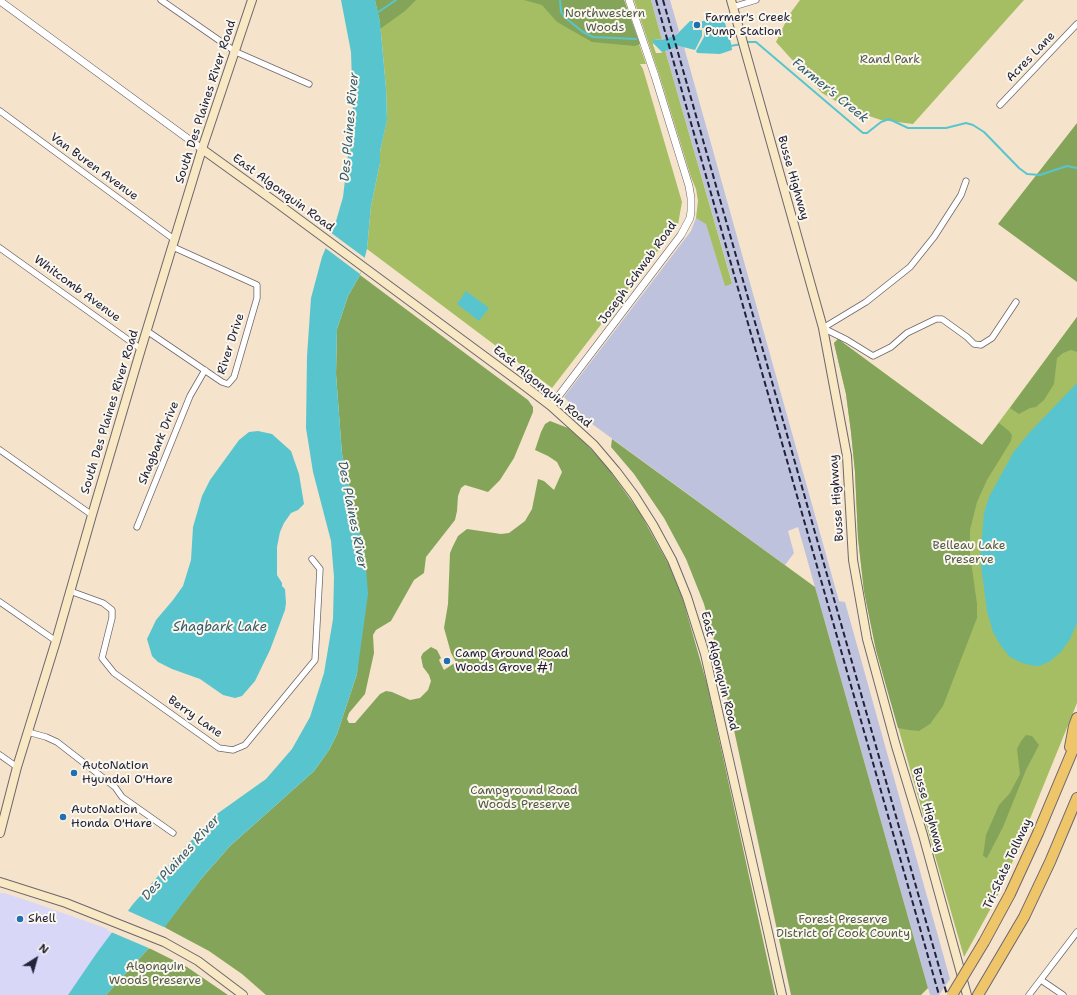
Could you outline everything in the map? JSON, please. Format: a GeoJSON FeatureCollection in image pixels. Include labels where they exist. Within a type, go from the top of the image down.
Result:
{"type":"FeatureCollection","features":[{"type":"Feature","properties":{"kind":"highway"},"geometry":{"type":"LineString","coordinates":[[1068,760],[1074,726],[1077,718]]}},
{"type":"Feature","properties":{"kind":"highway","name":"Tri-State Tollway"},"geometry":{"type":"LineString","coordinates":[[952,995],[984,942],[1016,880],[1038,833],[1077,740]]}},
{"type":"Feature","properties":{"kind":"highway"},"geometry":{"type":"LineString","coordinates":[[978,995],[1027,910],[1050,862],[1077,798]]}},
{"type":"Feature","properties":{"kind":"main road","name":"South Des Plaines River Road"},"geometry":{"type":"LineString","coordinates":[[0,833],[17,767],[56,641],[92,515],[202,149],[236,52],[252,0]]}},
{"type":"Feature","properties":{"kind":"main road","name":"Busse Highway"},"geometry":{"type":"LineString","coordinates":[[732,4],[823,328],[847,456],[853,560],[867,639],[967,995]]}},
{"type":"Feature","properties":{"kind":"main road","name":"East Algonquin Road"},"geometry":{"type":"LineString","coordinates":[[202,149],[325,238],[551,406],[594,445],[634,495],[664,543],[672,560],[687,596],[705,654],[782,995]]}},
{"type":"Feature","properties":{"kind":"main road"},"geometry":{"type":"LineString","coordinates":[[0,882],[66,903],[164,942],[198,961],[243,995]]}},
{"type":"Feature","properties":{"kind":"street"},"geometry":{"type":"LineString","coordinates":[[161,0],[236,52],[309,84]]}},
{"type":"Feature","properties":{"kind":"street","name":"Joseph Schwab Road"},"geometry":{"type":"LineString","coordinates":[[551,406],[681,235],[690,218],[691,198],[689,186],[655,76],[628,0]]}},
{"type":"Feature","properties":{"kind":"street"},"geometry":{"type":"LineString","coordinates":[[732,4],[756,0]]}},
{"type":"Feature","properties":{"kind":"street","name":"East Algonquin Road"},"geometry":{"type":"LineString","coordinates":[[0,1],[202,149]]}},
{"type":"Feature","properties":{"kind":"street","name":"Acres Lane"},"geometry":{"type":"LineString","coordinates":[[1000,105],[1077,24]]}},
{"type":"Feature","properties":{"kind":"street","name":"Van Buren Avenue"},"geometry":{"type":"LineString","coordinates":[[0,112],[174,243],[256,285]]}},
{"type":"Feature","properties":{"kind":"street"},"geometry":{"type":"LineString","coordinates":[[823,328],[866,302],[910,267],[938,231],[961,195],[966,181]]}},
{"type":"Feature","properties":{"kind":"street","name":"Whitcomb Avenue"},"geometry":{"type":"LineString","coordinates":[[0,248],[142,349]]}},
{"type":"Feature","properties":{"kind":"street","name":"River Drive"},"geometry":{"type":"LineString","coordinates":[[147,331],[225,383],[230,383],[234,377],[257,298],[256,285]]}},
{"type":"Feature","properties":{"kind":"street"},"geometry":{"type":"LineString","coordinates":[[823,328],[847,340],[873,356],[891,347],[907,332],[936,319],[942,319],[967,337],[974,344],[981,345],[992,338],[1016,302]]}},
{"type":"Feature","properties":{"kind":"street","name":"Shagbark Drive"},"geometry":{"type":"LineString","coordinates":[[136,527],[190,396],[205,370]]}},
{"type":"Feature","properties":{"kind":"street"},"geometry":{"type":"LineString","coordinates":[[0,450],[92,515]]}},
{"type":"Feature","properties":{"kind":"street","name":"Berry Lane"},"geometry":{"type":"LineString","coordinates":[[70,591],[103,603],[112,610],[112,618],[102,658],[114,673],[220,748],[233,750],[245,745],[315,660],[320,569],[312,559]]}},
{"type":"Feature","properties":{"kind":"street"},"geometry":{"type":"LineString","coordinates":[[0,602],[56,641]]}},
{"type":"Feature","properties":{"kind":"street"},"geometry":{"type":"LineString","coordinates":[[28,732],[57,742],[115,787],[122,796],[173,833]]}},
{"type":"Feature","properties":{"kind":"street"},"geometry":{"type":"LineString","coordinates":[[0,755],[17,767]]}},
{"type":"Feature","properties":{"kind":"street"},"geometry":{"type":"LineString","coordinates":[[1029,995],[1077,932]]}},
{"type":"Feature","properties":{"kind":"street"},"geometry":{"type":"LineString","coordinates":[[1041,980],[1063,995]]}},
{"type":"Feature","properties":{"kind":"shaded area"},"geometry":{"type":"Polygon","coordinates":[[[651,0],[670,0],[679,31],[676,35],[662,40],[651,0]]]}},
{"type":"Feature","properties":{"kind":"shaded area"},"geometry":{"type":"Polygon","coordinates":[[[679,46],[684,47],[839,601],[845,602],[950,979],[939,995],[930,995],[798,527],[788,531],[794,553],[785,565],[588,421],[564,397],[691,231],[696,218],[706,223],[725,285],[732,282],[665,50],[679,46]]]}},
{"type":"Feature","properties":{"kind":"shaded area"},"geometry":{"type":"Polygon","coordinates":[[[0,893],[32,902],[108,929],[107,930],[113,933],[68,995],[0,995],[0,893]]]}},
{"type":"Feature","properties":{"kind":"green space"},"geometry":{"type":"Polygon","coordinates":[[[375,0],[624,0],[646,64],[640,64],[643,69],[682,202],[678,225],[552,388],[367,249],[371,206],[387,119],[386,88],[380,22],[375,0]]]}},
{"type":"Feature","properties":{"kind":"green space"},"geometry":{"type":"Polygon","coordinates":[[[375,0],[416,0],[405,11],[380,29],[375,0]]]}},
{"type":"Feature","properties":{"kind":"green space","name":"Northwestern Woods"},"geometry":{"type":"Polygon","coordinates":[[[524,0],[624,0],[640,44],[635,46],[592,42],[557,22],[542,5],[524,0]]]}},
{"type":"Feature","properties":{"kind":"green space"},"geometry":{"type":"Polygon","coordinates":[[[634,0],[651,0],[662,40],[654,39],[653,45],[656,53],[661,53],[665,50],[732,283],[729,285],[725,286],[706,224],[696,218],[698,201],[696,189],[634,0]]]}},
{"type":"Feature","properties":{"kind":"green space","name":"Rand Park"},"geometry":{"type":"Polygon","coordinates":[[[800,0],[1024,0],[913,124],[881,120],[851,110],[822,93],[776,42],[789,15],[800,0]]]}},
{"type":"Feature","properties":{"kind":"green space"},"geometry":{"type":"Polygon","coordinates":[[[1077,123],[1077,282],[998,224],[1077,123]]]}},
{"type":"Feature","properties":{"kind":"green space","name":"Campground Road Woods Preserve"},"geometry":{"type":"Polygon","coordinates":[[[360,275],[528,400],[533,407],[533,412],[514,458],[500,480],[488,492],[465,485],[461,488],[458,496],[455,520],[426,557],[424,573],[414,580],[391,621],[376,630],[373,635],[374,653],[365,694],[349,713],[347,719],[349,723],[355,723],[380,694],[386,691],[410,700],[420,698],[428,690],[431,681],[429,675],[423,667],[421,657],[423,653],[431,647],[437,650],[441,658],[439,660],[444,670],[456,662],[451,653],[444,628],[448,604],[450,553],[453,546],[458,536],[467,529],[501,534],[509,533],[525,521],[532,509],[538,479],[544,481],[554,490],[562,472],[557,462],[535,450],[541,432],[545,424],[550,421],[568,428],[605,464],[640,513],[669,565],[683,600],[707,684],[775,995],[266,995],[242,974],[209,951],[164,927],[201,879],[230,846],[314,771],[329,750],[337,734],[357,674],[365,555],[342,454],[336,374],[337,329],[348,296],[360,275]]]}},
{"type":"Feature","properties":{"kind":"green space","name":"Belleau Lake Preserve"},"geometry":{"type":"Polygon","coordinates":[[[1077,317],[1077,703],[1010,868],[997,897],[964,957],[876,650],[864,591],[858,538],[855,472],[846,394],[834,343],[838,339],[982,445],[1077,317]]]}},
{"type":"Feature","properties":{"kind":"green space"},"geometry":{"type":"Polygon","coordinates":[[[1077,317],[1077,352],[1071,350],[1063,353],[1057,358],[1054,384],[1044,400],[1036,407],[1030,408],[1019,414],[1010,408],[1077,317]]]}},
{"type":"Feature","properties":{"kind":"green space"},"geometry":{"type":"Polygon","coordinates":[[[838,339],[982,445],[999,423],[1012,435],[1011,441],[987,480],[977,502],[970,530],[970,554],[977,604],[977,618],[943,706],[930,724],[919,731],[898,728],[876,650],[864,591],[858,538],[855,472],[851,432],[846,394],[834,343],[838,339]]]}},
{"type":"Feature","properties":{"kind":"green space","name":"Forest Preserve District of Cook County"},"geometry":{"type":"Polygon","coordinates":[[[612,439],[815,587],[928,988],[921,995],[791,995],[717,651],[704,604],[686,559],[664,518],[634,474],[611,447],[612,439]]]}},
{"type":"Feature","properties":{"kind":"green space"},"geometry":{"type":"Polygon","coordinates":[[[1026,735],[1032,736],[1039,745],[1026,770],[1003,827],[987,858],[983,856],[986,835],[999,805],[1010,793],[1020,774],[1017,749],[1026,735]]]}},
{"type":"Feature","properties":{"kind":"green space","name":"Algonquin Woods Preserve"},"geometry":{"type":"Polygon","coordinates":[[[149,948],[187,967],[228,995],[106,995],[149,948]]]}},
{"type":"Feature","properties":{"kind":"water","name":"Des Plaines River"},"geometry":{"type":"Polygon","coordinates":[[[341,0],[375,0],[380,22],[386,88],[387,120],[371,206],[367,249],[360,275],[348,296],[337,329],[336,374],[342,454],[365,555],[368,594],[357,674],[337,734],[329,750],[314,771],[230,846],[201,879],[149,948],[106,995],[68,995],[133,904],[159,875],[214,816],[266,779],[292,749],[310,717],[324,673],[333,619],[334,577],[331,541],[313,472],[306,428],[307,356],[311,298],[322,257],[334,228],[343,197],[353,113],[351,52],[341,0]]]}},
{"type":"Feature","properties":{"kind":"water"},"geometry":{"type":"Polygon","coordinates":[[[721,20],[725,23],[732,50],[720,54],[697,53],[696,51],[704,37],[702,21],[721,20]]]}},
{"type":"Feature","properties":{"kind":"water"},"geometry":{"type":"Polygon","coordinates":[[[690,21],[693,21],[693,30],[702,30],[702,36],[695,50],[679,46],[662,52],[653,43],[653,39],[662,40],[676,35],[690,21]]]}},
{"type":"Feature","properties":{"kind":"water"},"geometry":{"type":"Polygon","coordinates":[[[466,291],[489,308],[479,321],[457,304],[466,291]]]}},
{"type":"Feature","properties":{"kind":"water"},"geometry":{"type":"Polygon","coordinates":[[[1077,383],[1077,623],[1070,639],[1061,652],[1049,662],[1039,666],[1029,665],[1010,657],[1001,646],[993,632],[987,611],[980,558],[984,513],[989,497],[1013,453],[1030,432],[1077,383]]]}},
{"type":"Feature","properties":{"kind":"water","name":"Shagbark Lake"},"geometry":{"type":"Polygon","coordinates":[[[258,431],[272,434],[291,451],[299,474],[304,504],[298,510],[291,513],[284,523],[280,532],[277,547],[277,575],[285,589],[285,610],[270,650],[255,681],[242,696],[235,698],[223,695],[200,679],[172,669],[158,662],[152,656],[147,639],[156,620],[183,586],[191,560],[193,527],[202,496],[210,480],[239,440],[249,432],[258,431]]]}},
{"type":"Feature","properties":{"kind":"pier"},"geometry":{"type":"Polygon","coordinates":[[[330,232],[365,258],[360,274],[324,247],[330,232]]]}},
{"type":"Feature","properties":{"kind":"pier"},"geometry":{"type":"Polygon","coordinates":[[[126,910],[166,928],[151,949],[111,932],[126,910]]]}},
{"type":"Feature","properties":{"kind":"waterway","name":"Farmer's Creek"},"geometry":{"type":"LineString","coordinates":[[377,13],[396,0]]}},
{"type":"Feature","properties":{"kind":"waterway","name":"Farmer's Creek"},"geometry":{"type":"LineString","coordinates":[[560,0],[561,12],[568,20],[583,32],[593,37],[636,39]]}},
{"type":"Feature","properties":{"kind":"waterway","name":"Farmer's Creek"},"geometry":{"type":"LineString","coordinates":[[746,42],[756,42],[863,133],[867,133],[881,122],[889,119],[908,128],[946,128],[966,123],[973,125],[984,132],[1019,168],[1027,174],[1040,175],[1067,166],[1077,168]]}},
{"type":"Feature","properties":{"kind":"waterway","name":"Farmer's Creek"},"geometry":{"type":"LineString","coordinates":[[730,46],[742,44]]}},
{"type":"Feature","properties":{"kind":"railway"},"geometry":{"type":"LineString","coordinates":[[656,0],[939,995]]}},
{"type":"Feature","properties":{"kind":"railway"},"geometry":{"type":"LineString","coordinates":[[663,0],[947,995]]}},
{"type":"Feature","properties":{"kind":"place","name":"Farmer's Creek Pump Station"},"geometry":{"type":"Point","coordinates":[697,25]}},
{"type":"Feature","properties":{"kind":"place","name":"Camp Ground Road Woods Grove #1"},"geometry":{"type":"Point","coordinates":[447,661]}},
{"type":"Feature","properties":{"kind":"place","name":"AutoNation Hyundai O'Hare"},"geometry":{"type":"Point","coordinates":[74,773]}},
{"type":"Feature","properties":{"kind":"place","name":"AutoNation Honda O'Hare"},"geometry":{"type":"Point","coordinates":[63,817]}},
{"type":"Feature","properties":{"kind":"place","name":"Shell"},"geometry":{"type":"Point","coordinates":[20,919]}}]}
